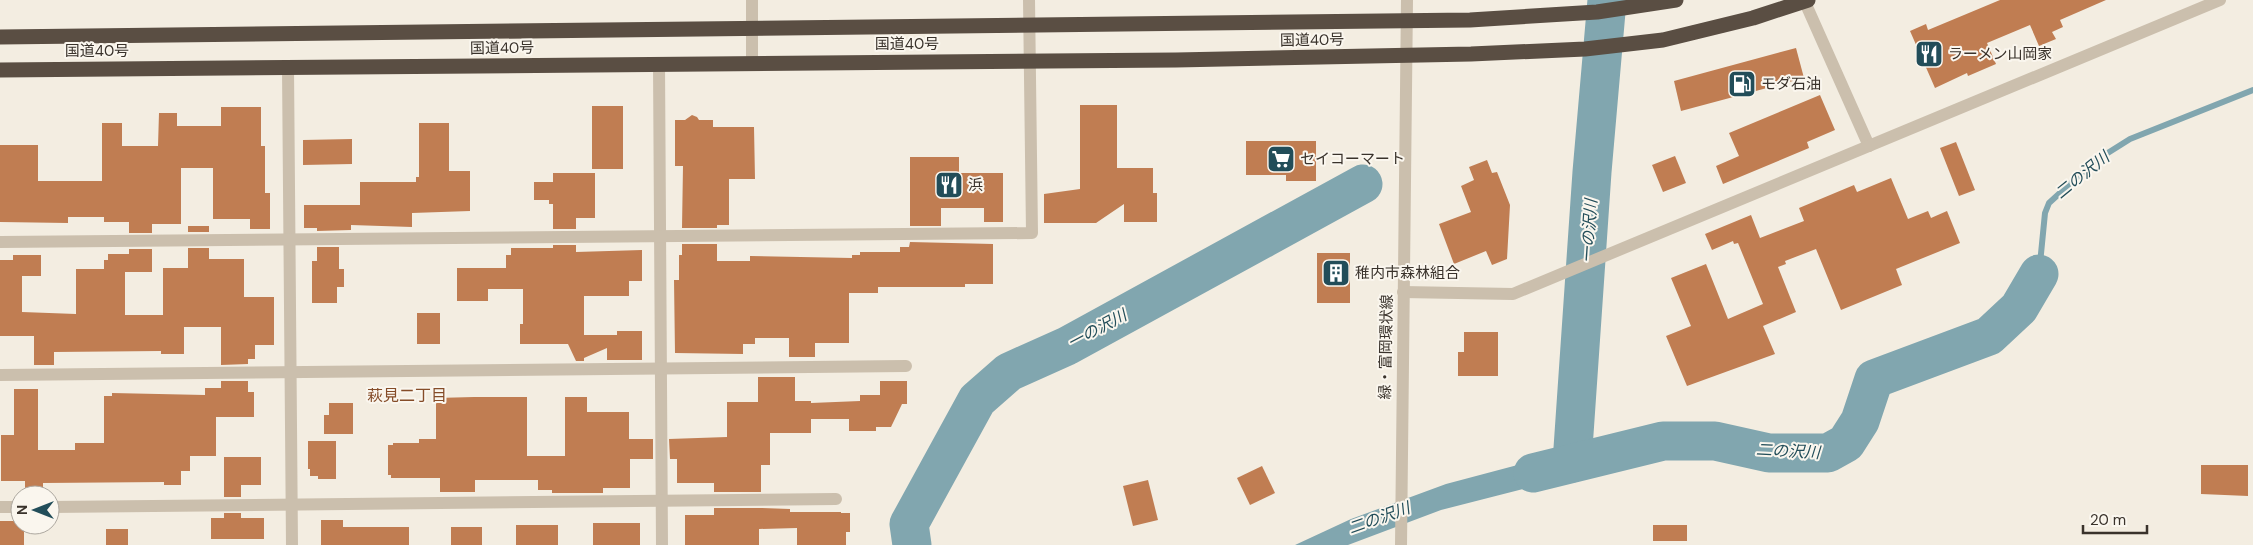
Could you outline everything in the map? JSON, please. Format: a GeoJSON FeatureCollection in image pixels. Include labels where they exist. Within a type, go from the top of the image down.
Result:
{"type":"FeatureCollection","features":[{"type":"Feature","properties":{"kind":"highway","name":"国道40号"},"geometry":{"type":"LineString","coordinates":[[0,37],[1408,21],[1550,16],[1676,0]]}},
{"type":"Feature","properties":{"kind":"highway","name":"国道40号"},"geometry":{"type":"LineString","coordinates":[[0,70],[1030,60],[1408,55],[1550,51],[1663,40],[1709,30],[1806,1]]}},
{"type":"Feature","properties":{"kind":"street"},"geometry":{"type":"LineString","coordinates":[[752,0],[752,62]]}},
{"type":"Feature","properties":{"kind":"street"},"geometry":{"type":"LineString","coordinates":[[0,242],[1032,233],[1029,0]]}},
{"type":"Feature","properties":{"kind":"street","name":"緑・富岡環状線"},"geometry":{"type":"LineString","coordinates":[[1401,545],[1403,292],[1408,55],[1407,0]]}},
{"type":"Feature","properties":{"kind":"street"},"geometry":{"type":"LineString","coordinates":[[1403,292],[1513,294],[1618,252],[2220,0]]}},
{"type":"Feature","properties":{"kind":"street"},"geometry":{"type":"LineString","coordinates":[[1806,1],[1869,146]]}},
{"type":"Feature","properties":{"kind":"street"},"geometry":{"type":"LineString","coordinates":[[659,64],[662,545]]}},
{"type":"Feature","properties":{"kind":"street"},"geometry":{"type":"LineString","coordinates":[[288,68],[292,545]]}},
{"type":"Feature","properties":{"kind":"street"},"geometry":{"type":"LineString","coordinates":[[0,375],[906,366]]}},
{"type":"Feature","properties":{"kind":"street"},"geometry":{"type":"LineString","coordinates":[[60,507],[836,499]]}},
{"type":"Feature","properties":{"kind":"water"},"geometry":{"type":"Polygon","coordinates":[[[1586,447],[1582,474],[1441,510],[1348,545],[1295,545],[1351,519],[1446,484],[1586,447]]]}},
{"type":"Feature","properties":{"kind":"building"},"geometry":{"type":"Polygon","coordinates":[[[2000,0],[2106,0],[2060,20],[2063,27],[2052,32],[2056,39],[2039,46],[2030,25],[1987,43],[1996,64],[1968,76],[1967,73],[1935,88],[1910,31],[1926,24],[1928,30],[2000,0]]]}},
{"type":"Feature","properties":{"kind":"building"},"geometry":{"type":"Polygon","coordinates":[[[1796,48],[1804,78],[1681,111],[1674,81],[1796,48]]]}},
{"type":"Feature","properties":{"kind":"building"},"geometry":{"type":"Polygon","coordinates":[[[1820,95],[1835,130],[1807,142],[1809,148],[1723,184],[1716,166],[1739,156],[1729,133],[1820,95]]]}},
{"type":"Feature","properties":{"kind":"building"},"geometry":{"type":"Polygon","coordinates":[[[1080,105],[1117,105],[1117,168],[1153,168],[1153,193],[1157,193],[1157,222],[1124,222],[1124,204],[1096,223],[1044,223],[1044,194],[1080,189],[1080,105]]]}},
{"type":"Feature","properties":{"kind":"building"},"geometry":{"type":"Polygon","coordinates":[[[592,106],[623,106],[623,169],[592,169],[592,106]]]}},
{"type":"Feature","properties":{"kind":"building"},"geometry":{"type":"Polygon","coordinates":[[[221,107],[261,107],[261,146],[265,146],[265,193],[270,193],[270,229],[250,229],[250,219],[213,219],[213,168],[181,168],[181,224],[152,224],[152,233],[129,233],[129,222],[104,222],[104,217],[68,217],[68,223],[0,222],[0,145],[38,145],[38,181],[102,181],[102,123],[122,123],[122,146],[158,146],[159,113],[177,113],[177,126],[221,126],[221,107]]]}},
{"type":"Feature","properties":{"kind":"building"},"geometry":{"type":"Polygon","coordinates":[[[692,115],[699,120],[713,120],[713,127],[754,127],[755,179],[729,179],[729,225],[717,225],[717,228],[682,228],[683,166],[675,166],[675,120],[685,120],[692,115]]]}},
{"type":"Feature","properties":{"kind":"building"},"geometry":{"type":"Polygon","coordinates":[[[419,123],[449,123],[449,171],[470,171],[470,211],[412,213],[412,227],[351,225],[351,230],[317,231],[317,228],[304,228],[304,205],[360,205],[360,182],[416,182],[416,177],[419,177],[419,123]]]}},
{"type":"Feature","properties":{"kind":"building"},"geometry":{"type":"Polygon","coordinates":[[[352,139],[352,164],[303,165],[303,140],[352,139]]]}},
{"type":"Feature","properties":{"kind":"building"},"geometry":{"type":"Polygon","coordinates":[[[1246,141],[1316,141],[1316,181],[1286,181],[1286,175],[1246,175],[1246,141]]]}},
{"type":"Feature","properties":{"kind":"building"},"geometry":{"type":"Polygon","coordinates":[[[1956,142],[1975,190],[1959,196],[1940,148],[1956,142]]]}},
{"type":"Feature","properties":{"kind":"building"},"geometry":{"type":"Polygon","coordinates":[[[1675,156],[1686,183],[1663,192],[1652,165],[1675,156]]]}},
{"type":"Feature","properties":{"kind":"building"},"geometry":{"type":"Polygon","coordinates":[[[910,157],[959,157],[959,173],[1003,173],[1003,222],[984,222],[984,208],[941,208],[941,226],[910,226],[910,157]]]}},
{"type":"Feature","properties":{"kind":"building"},"geometry":{"type":"Polygon","coordinates":[[[1487,160],[1492,173],[1497,172],[1510,205],[1507,259],[1492,265],[1486,251],[1454,264],[1439,224],[1471,212],[1461,186],[1474,180],[1469,167],[1487,160]]]}},
{"type":"Feature","properties":{"kind":"building"},"geometry":{"type":"Polygon","coordinates":[[[553,173],[595,173],[595,218],[576,218],[576,229],[553,229],[553,204],[549,204],[549,200],[534,200],[534,182],[553,182],[553,173]]]}},
{"type":"Feature","properties":{"kind":"building"},"geometry":{"type":"Polygon","coordinates":[[[1891,178],[1908,219],[1928,211],[1931,218],[1947,211],[1960,243],[1896,269],[1902,285],[1841,310],[1816,249],[1785,261],[1786,264],[1778,267],[1796,312],[1763,326],[1775,354],[1687,386],[1666,336],[1691,326],[1671,278],[1706,264],[1728,319],[1763,304],[1738,243],[1734,244],[1733,241],[1712,250],[1705,234],[1751,215],[1760,238],[1804,221],[1799,208],[1854,185],[1857,192],[1891,178]]]}},
{"type":"Feature","properties":{"kind":"building"},"geometry":{"type":"Polygon","coordinates":[[[188,226],[209,226],[209,232],[188,232],[188,226]]]}},
{"type":"Feature","properties":{"kind":"building"},"geometry":{"type":"Polygon","coordinates":[[[910,242],[993,244],[993,284],[965,284],[965,287],[878,287],[878,293],[849,293],[849,343],[815,343],[815,357],[789,357],[789,338],[755,338],[755,344],[743,344],[743,354],[675,353],[674,280],[679,280],[679,255],[682,255],[682,244],[717,244],[717,261],[750,261],[750,256],[852,258],[852,255],[860,255],[860,252],[900,252],[900,247],[909,247],[910,242]]]}},
{"type":"Feature","properties":{"kind":"building"},"geometry":{"type":"Polygon","coordinates":[[[553,245],[576,245],[576,252],[642,250],[642,281],[629,281],[629,296],[584,296],[584,335],[617,335],[617,331],[642,331],[642,360],[607,360],[607,348],[584,358],[584,361],[576,361],[568,344],[520,344],[520,324],[523,324],[523,289],[488,289],[488,301],[457,301],[457,268],[506,268],[506,255],[511,255],[511,248],[553,248],[553,245]]]}},
{"type":"Feature","properties":{"kind":"building"},"geometry":{"type":"Polygon","coordinates":[[[317,247],[339,247],[339,269],[344,269],[344,287],[337,287],[337,303],[312,303],[312,261],[317,261],[317,247]]]}},
{"type":"Feature","properties":{"kind":"building"},"geometry":{"type":"Polygon","coordinates":[[[188,248],[209,248],[209,259],[244,259],[244,297],[274,297],[274,345],[255,345],[255,359],[248,359],[248,364],[221,365],[221,327],[184,327],[184,354],[161,354],[161,351],[54,352],[54,365],[34,365],[34,336],[0,336],[0,260],[13,260],[13,255],[41,255],[41,276],[22,276],[22,312],[76,314],[76,269],[104,269],[104,260],[108,260],[108,254],[129,254],[129,249],[152,249],[152,272],[125,272],[125,315],[163,315],[163,268],[188,268],[188,248]]]}},
{"type":"Feature","properties":{"kind":"building","name":"稚内市森林組合"},"geometry":{"type":"Polygon","coordinates":[[[1317,253],[1350,253],[1350,303],[1317,303],[1317,253]]]}},
{"type":"Feature","properties":{"kind":"building"},"geometry":{"type":"Polygon","coordinates":[[[417,313],[440,313],[440,344],[417,344],[417,313]]]}},
{"type":"Feature","properties":{"kind":"building"},"geometry":{"type":"Polygon","coordinates":[[[1464,332],[1498,332],[1498,376],[1458,376],[1458,352],[1464,352],[1464,332]]]}},
{"type":"Feature","properties":{"kind":"building"},"geometry":{"type":"Polygon","coordinates":[[[758,377],[795,377],[795,401],[811,401],[811,403],[860,401],[860,395],[880,395],[880,381],[907,381],[907,404],[902,404],[891,427],[876,427],[876,431],[849,431],[849,419],[811,419],[811,433],[770,433],[770,465],[761,465],[761,492],[714,492],[714,483],[677,483],[677,459],[670,459],[669,439],[727,437],[727,402],[758,402],[758,377]]]}},
{"type":"Feature","properties":{"kind":"building"},"geometry":{"type":"Polygon","coordinates":[[[221,381],[248,381],[248,392],[254,392],[254,417],[216,417],[216,456],[190,456],[190,471],[181,471],[181,485],[164,485],[164,482],[43,483],[43,485],[25,485],[25,481],[1,481],[1,435],[14,435],[14,389],[38,389],[38,450],[75,450],[75,443],[104,443],[104,396],[112,396],[112,393],[205,395],[205,388],[221,388],[221,381]]]}},
{"type":"Feature","properties":{"kind":"building"},"geometry":{"type":"Polygon","coordinates":[[[527,397],[527,456],[565,456],[565,397],[587,397],[587,412],[629,412],[629,439],[653,439],[653,459],[630,459],[630,488],[603,488],[603,493],[552,493],[552,490],[538,490],[538,480],[475,480],[475,492],[440,492],[440,478],[391,478],[391,475],[388,475],[388,445],[393,445],[393,443],[419,443],[419,439],[436,439],[436,398],[527,397]]]}},
{"type":"Feature","properties":{"kind":"building"},"geometry":{"type":"Polygon","coordinates":[[[329,403],[353,403],[353,434],[324,434],[324,415],[329,415],[329,403]]]}},
{"type":"Feature","properties":{"kind":"building"},"geometry":{"type":"Polygon","coordinates":[[[308,441],[336,441],[336,479],[318,479],[318,476],[310,476],[310,469],[308,469],[308,441]]]}},
{"type":"Feature","properties":{"kind":"building"},"geometry":{"type":"Polygon","coordinates":[[[224,457],[261,457],[261,485],[241,485],[241,497],[224,497],[224,457]]]}},
{"type":"Feature","properties":{"kind":"building"},"geometry":{"type":"Polygon","coordinates":[[[2201,465],[2248,465],[2248,496],[2201,494],[2201,465]]]}},
{"type":"Feature","properties":{"kind":"building"},"geometry":{"type":"Polygon","coordinates":[[[1262,466],[1275,493],[1250,505],[1237,478],[1262,466]]]}},
{"type":"Feature","properties":{"kind":"building"},"geometry":{"type":"Polygon","coordinates":[[[1148,480],[1158,520],[1133,526],[1123,486],[1148,480]]]}},
{"type":"Feature","properties":{"kind":"building"},"geometry":{"type":"Polygon","coordinates":[[[714,508],[790,509],[790,512],[850,513],[850,532],[846,532],[846,545],[797,545],[797,528],[759,529],[759,545],[685,545],[685,515],[714,515],[714,508]]]}},
{"type":"Feature","properties":{"kind":"building"},"geometry":{"type":"Polygon","coordinates":[[[224,513],[241,513],[241,518],[264,518],[264,539],[211,539],[211,518],[224,518],[224,513]]]}},
{"type":"Feature","properties":{"kind":"building"},"geometry":{"type":"Polygon","coordinates":[[[321,520],[343,520],[343,527],[409,527],[409,545],[321,545],[321,520]]]}},
{"type":"Feature","properties":{"kind":"building"},"geometry":{"type":"Polygon","coordinates":[[[0,521],[10,521],[10,535],[24,535],[24,545],[0,545],[0,521]]]}},
{"type":"Feature","properties":{"kind":"building"},"geometry":{"type":"Polygon","coordinates":[[[593,523],[640,523],[640,545],[593,545],[593,523]]]}},
{"type":"Feature","properties":{"kind":"building"},"geometry":{"type":"Polygon","coordinates":[[[516,525],[558,525],[558,545],[516,545],[516,525]]]}},
{"type":"Feature","properties":{"kind":"building"},"geometry":{"type":"Polygon","coordinates":[[[1653,525],[1687,525],[1687,541],[1653,541],[1653,525]]]}},
{"type":"Feature","properties":{"kind":"building"},"geometry":{"type":"Polygon","coordinates":[[[451,527],[482,527],[482,545],[451,545],[451,527]]]}},
{"type":"Feature","properties":{"kind":"building"},"geometry":{"type":"Polygon","coordinates":[[[106,529],[128,529],[128,545],[106,545],[106,529]]]}},
{"type":"Feature","properties":{"kind":"waterway","name":"一の沢川"},"geometry":{"type":"LineString","coordinates":[[1572,463],[1592,172],[1607,0]]}},
{"type":"Feature","properties":{"kind":"waterway","name":"二の沢川"},"geometry":{"type":"LineString","coordinates":[[2039,274],[2045,213],[2049,203],[2095,161],[2130,139],[2253,90]]}},
{"type":"Feature","properties":{"kind":"waterway","name":"一の沢川"},"geometry":{"type":"LineString","coordinates":[[912,545],[909,524],[977,400],[1009,372],[1067,346],[1363,184]]}},
{"type":"Feature","properties":{"kind":"waterway","name":"二の沢川"},"geometry":{"type":"LineString","coordinates":[[1533,473],[1663,441],[1715,441],[1769,453],[1828,453],[1846,443],[1860,421],[1874,379],[1989,336],[2019,308],[2039,274]]}},
{"type":"Feature","properties":{"kind":"place","name":"ラーメン山岡家"},"geometry":{"type":"Point","coordinates":[1929,54]}},
{"type":"Feature","properties":{"kind":"place","name":"モダ石油"},"geometry":{"type":"Point","coordinates":[1742,84]}},
{"type":"Feature","properties":{"kind":"place","name":"セイコーマート"},"geometry":{"type":"Point","coordinates":[1281,159]}},
{"type":"Feature","properties":{"kind":"place","name":"浜"},"geometry":{"type":"Point","coordinates":[949,185]}},
{"type":"Feature","properties":{"kind":"place","name":"稚内市森林組合"},"geometry":{"type":"Point","coordinates":[1336,273]}},
{"type":"Feature","properties":{"kind":"district","name":"萩見二丁目"},"geometry":{"type":"Point","coordinates":[407,395]}}]}
